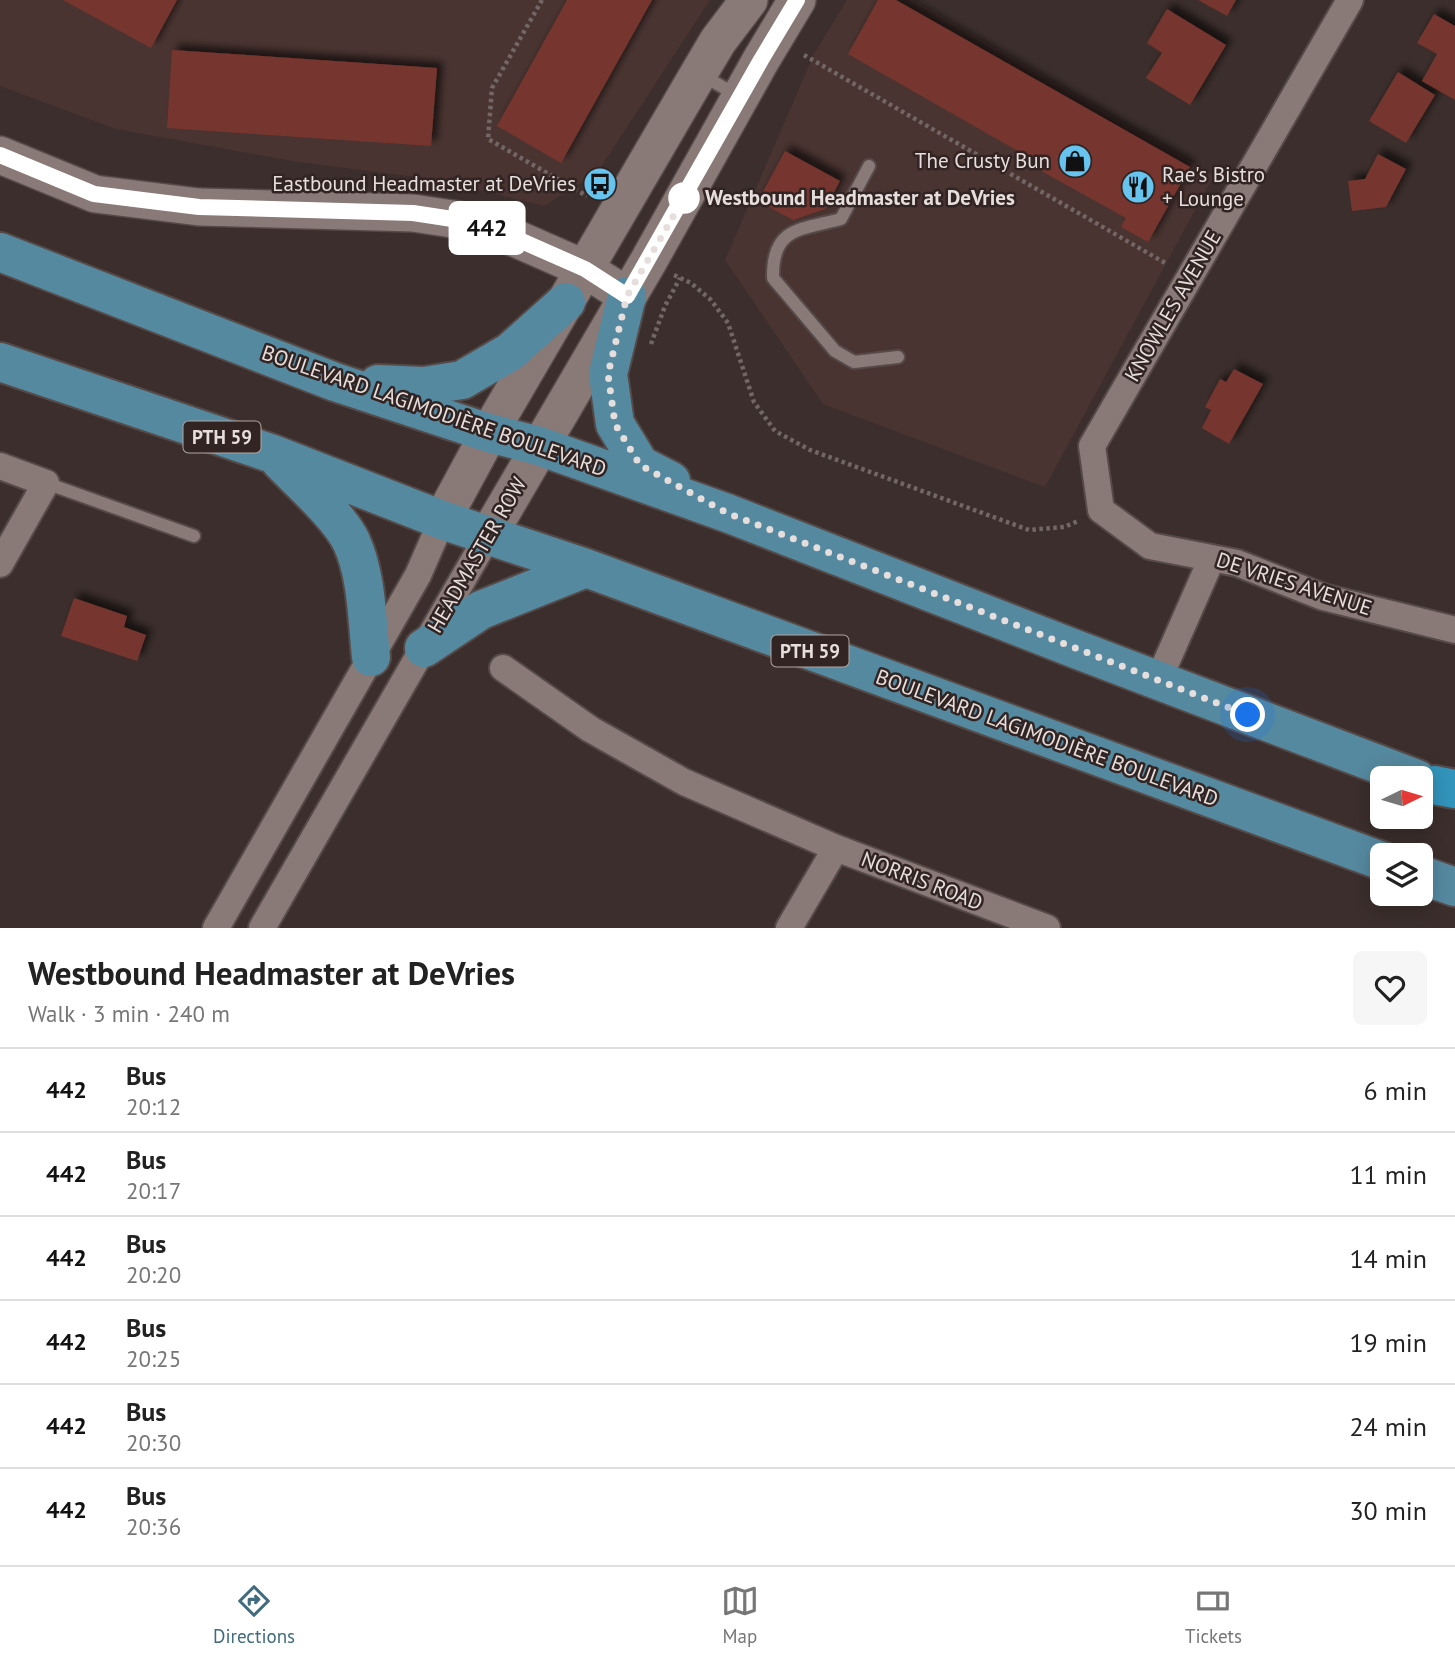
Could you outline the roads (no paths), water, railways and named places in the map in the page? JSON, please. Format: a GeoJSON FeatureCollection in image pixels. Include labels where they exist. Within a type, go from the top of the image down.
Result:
{"type":"FeatureCollection","features":[{"type":"Feature","properties":{"kind":"main road","name":"BOULEVARD LAGIMODIÈRE BOULEVARD"},"geometry":{"type":"LineString","coordinates":[[0,252],[335,382],[489,433],[539,446],[727,513],[1158,681],[1436,785]]}},
{"type":"Feature","properties":{"kind":"main road"},"geometry":{"type":"LineString","coordinates":[[627,296],[608,374],[615,424],[640,465],[727,513]]}},
{"type":"Feature","properties":{"kind":"main road"},"geometry":{"type":"LineString","coordinates":[[335,382],[424,386],[462,380],[510,352],[566,302]]}},
{"type":"Feature","properties":{"kind":"main road","name":"BOULEVARD LAGIMODIÈRE BOULEVARD"},"geometry":{"type":"LineString","coordinates":[[0,362],[273,454],[442,520],[586,568],[1370,857]]}},
{"type":"Feature","properties":{"kind":"main road"},"geometry":{"type":"LineString","coordinates":[[273,454],[333,517],[350,539],[362,582],[371,657]]}},
{"type":"Feature","properties":{"kind":"main road"},"geometry":{"type":"LineString","coordinates":[[424,648],[481,610],[586,568]]}},
{"type":"Feature","properties":{"kind":"main road"},"geometry":{"type":"LineString","coordinates":[[1433,879],[1455,887]]}},
{"type":"Feature","properties":{"kind":"street","name":"HEADMASTER ROW"},"geometry":{"type":"LineString","coordinates":[[216,928],[418,575],[442,520],[489,433],[718,41],[749,0]]}},
{"type":"Feature","properties":{"kind":"street","name":"HEADMASTER ROW"},"geometry":{"type":"LineString","coordinates":[[262,928],[797,0]]}},
{"type":"Feature","properties":{"kind":"street","name":"KNOWLES AVENUE"},"geometry":{"type":"LineString","coordinates":[[1101,510],[1092,446],[1350,0]]}},
{"type":"Feature","properties":{"kind":"street"},"geometry":{"type":"LineString","coordinates":[[0,155],[94,194],[199,207],[413,213],[459,220],[501,232],[585,269],[627,296]]}},
{"type":"Feature","properties":{"kind":"street"},"geometry":{"type":"LineString","coordinates":[[0,466],[46,484],[0,564]]}},
{"type":"Feature","properties":{"kind":"street","name":"DE VRIES AVENUE"},"geometry":{"type":"LineString","coordinates":[[1101,510],[1150,546],[1237,563],[1323,597],[1455,630]]}},
{"type":"Feature","properties":{"kind":"street"},"geometry":{"type":"LineString","coordinates":[[1158,681],[1212,558]]}},
{"type":"Feature","properties":{"kind":"street","name":"NORRIS ROAD"},"geometry":{"type":"LineString","coordinates":[[503,668],[590,729],[684,782],[836,848],[1048,928]]}},
{"type":"Feature","properties":{"kind":"street"},"geometry":{"type":"LineString","coordinates":[[789,928],[836,848]]}},
{"type":"Feature","properties":{"kind":"lane"},"geometry":{"type":"LineString","coordinates":[[699,73],[740,97]]}},
{"type":"Feature","properties":{"kind":"lane"},"geometry":{"type":"LineString","coordinates":[[869,166],[841,219],[785,236],[777,248],[772,264],[773,278],[835,351],[854,362],[898,357]]}},
{"type":"Feature","properties":{"kind":"lane"},"geometry":{"type":"LineString","coordinates":[[46,484],[194,536]]}},
{"type":"Feature","properties":{"kind":"place","name":"The Crusty Bun"},"geometry":{"type":"Point","coordinates":[1075,161]}},
{"type":"Feature","properties":{"kind":"place","name":"Eastbound Headmaster at DeVries"},"geometry":{"type":"Point","coordinates":[600,184]}},
{"type":"Feature","properties":{"kind":"place","name":"Rae's Bistro + Lounge"},"geometry":{"type":"Point","coordinates":[1138,187]}},
{"type":"Feature","properties":{"kind":"place","name":"Westbound Headmaster at DeVries"},"geometry":{"type":"Point","coordinates":[684,198]}}]}
